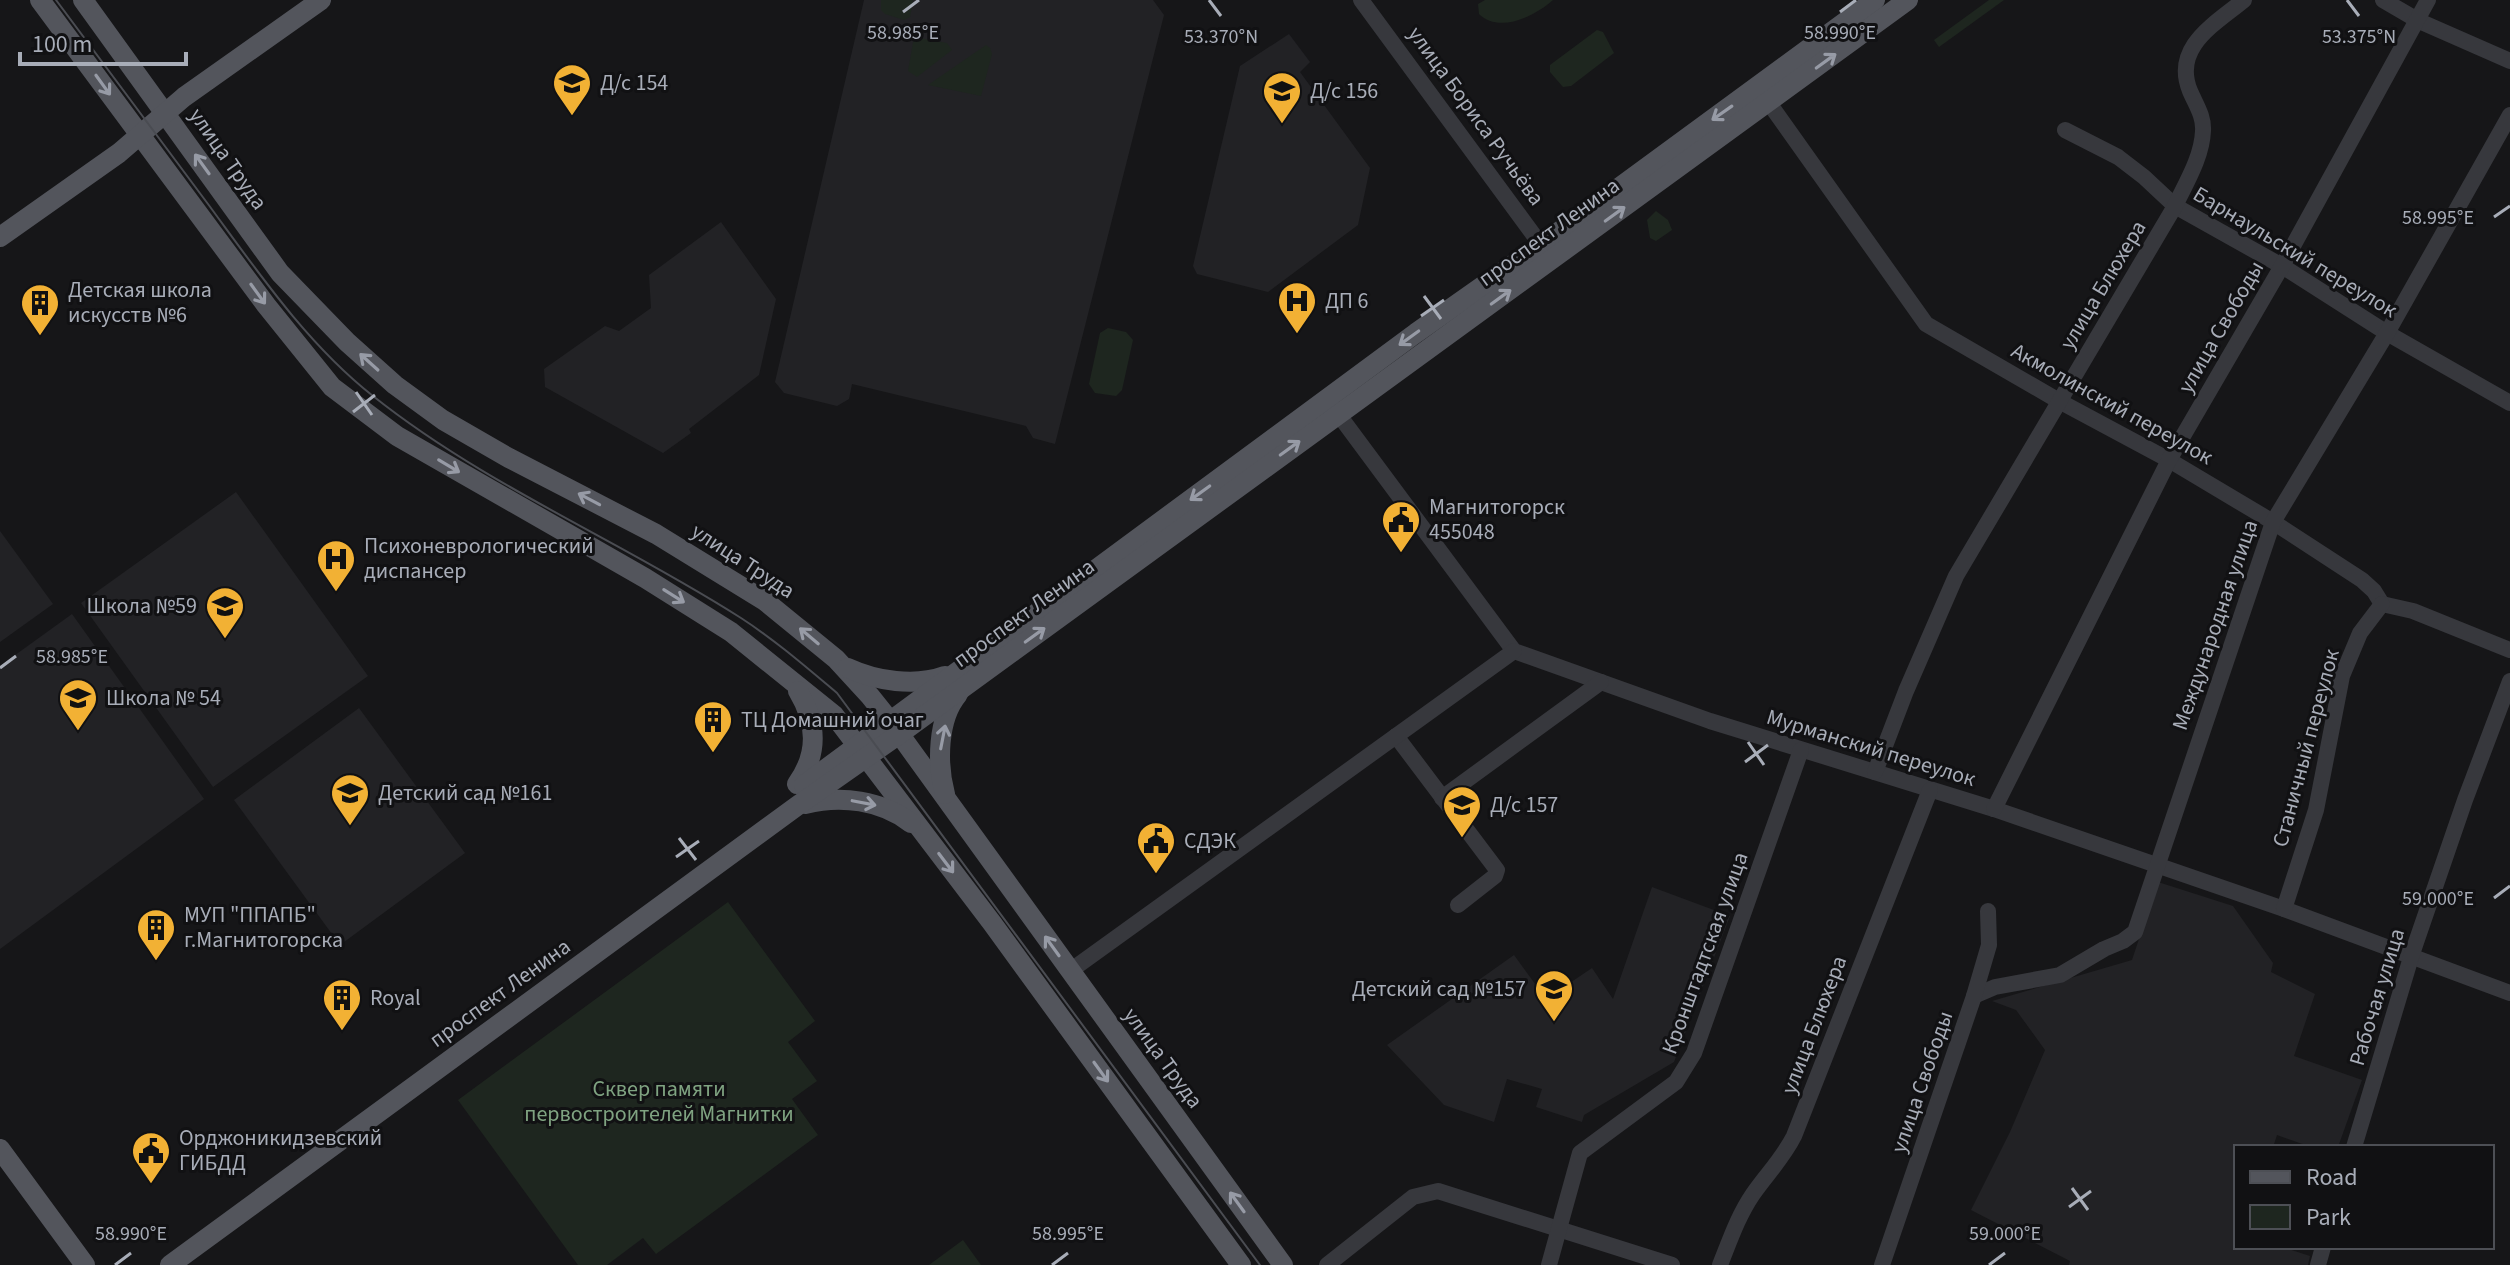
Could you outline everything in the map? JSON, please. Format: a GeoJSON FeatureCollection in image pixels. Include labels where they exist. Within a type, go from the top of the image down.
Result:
{"type":"FeatureCollection","features":[{"type":"Feature","properties":{"kind":"main road"},"geometry":{"type":"LineString","coordinates":[[40,0],[266,305],[332,387],[397,436],[645,578],[718,624],[834,715],[1241,1265]]}},
{"type":"Feature","properties":{"kind":"main road","name":"улица Труда"},"geometry":{"type":"LineString","coordinates":[[83,0],[280,273],[347,342],[395,385],[456,428],[656,534],[765,601],[844,667],[894,728],[1283,1265]]}},
{"type":"Feature","properties":{"kind":"main road"},"geometry":{"type":"LineString","coordinates":[[0,237],[321,0]]}},
{"type":"Feature","properties":{"kind":"main road","name":"проспект Ленина"},"geometry":{"type":"LineString","coordinates":[[1547,252],[1875,0]]}},
{"type":"Feature","properties":{"kind":"main road","name":"проспект Ленина"},"geometry":{"type":"LineString","coordinates":[[151,1265],[894,728],[1332,406],[1547,252],[1769,103],[1908,0]]}},
{"type":"Feature","properties":{"kind":"main road"},"geometry":{"type":"LineString","coordinates":[[844,667],[898,681],[966,675]]}},
{"type":"Feature","properties":{"kind":"main road"},"geometry":{"type":"LineString","coordinates":[[946,801],[940,776],[943,735],[966,675]]}},
{"type":"Feature","properties":{"kind":"main road"},"geometry":{"type":"LineString","coordinates":[[793,681],[811,713],[814,732],[806,772],[793,800],[870,803],[895,811],[923,832]]}},
{"type":"Feature","properties":{"kind":"main road","name":"проспект Ленина"},"geometry":{"type":"LineString","coordinates":[[170,1265],[793,800]]}},
{"type":"Feature","properties":{"kind":"main road"},"geometry":{"type":"LineString","coordinates":[[0,1149],[85,1265]]}},
{"type":"Feature","properties":{"kind":"street","name":"улица Бориса Ручьёва"},"geometry":{"type":"LineString","coordinates":[[1361,0],[1547,252]]}},
{"type":"Feature","properties":{"kind":"street","name":"улица Блюхера"},"geometry":{"type":"LineString","coordinates":[[1875,772],[1956,576],[2175,206],[2200,150],[2204,130],[2202,114],[2185,75],[2186,58],[2195,41],[2244,0]]}},
{"type":"Feature","properties":{"kind":"street"},"geometry":{"type":"LineString","coordinates":[[2383,0],[2419,21],[2510,61]]}},
{"type":"Feature","properties":{"kind":"street","name":"улица Свободы"},"geometry":{"type":"LineString","coordinates":[[1994,809],[2169,460],[2282,266],[2428,0]]}},
{"type":"Feature","properties":{"kind":"street","name":"Акмолинский переулок"},"geometry":{"type":"LineString","coordinates":[[1769,103],[1926,324],[2273,522],[2362,580],[2382,604]]}},
{"type":"Feature","properties":{"kind":"street","name":"Международная улица"},"geometry":{"type":"LineString","coordinates":[[1974,996],[1995,987],[2060,975],[2135,932],[2273,522],[2387,333],[2510,115]]}},
{"type":"Feature","properties":{"kind":"street","name":"Барнаульский переулок"},"geometry":{"type":"LineString","coordinates":[[2065,130],[2118,157],[2175,206],[2282,266],[2387,333],[2510,403]]}},
{"type":"Feature","properties":{"kind":"street"},"geometry":{"type":"LineString","coordinates":[[1070,971],[1514,651],[1332,406]]}},
{"type":"Feature","properties":{"kind":"street"},"geometry":{"type":"LineString","coordinates":[[2382,604],[2413,611],[2510,650]]}},
{"type":"Feature","properties":{"kind":"street","name":"Станичный переулок"},"geometry":{"type":"LineString","coordinates":[[2284,909],[2316,810],[2342,676],[2360,633],[2382,604]]}},
{"type":"Feature","properties":{"kind":"street","name":"Мурманский переулок"},"geometry":{"type":"LineString","coordinates":[[1514,651],[1801,750],[1994,809],[2284,909],[2510,993]]}},
{"type":"Feature","properties":{"kind":"street","name":"Рабочая улица"},"geometry":{"type":"LineString","coordinates":[[2355,1145],[2411,956],[2510,681]]}},
{"type":"Feature","properties":{"kind":"street"},"geometry":{"type":"LineString","coordinates":[[1442,798],[1601,682]]}},
{"type":"Feature","properties":{"kind":"street"},"geometry":{"type":"LineString","coordinates":[[1396,736],[1497,870],[1495,876],[1458,905]]}},
{"type":"Feature","properties":{"kind":"street","name":"Кронштадтская улица"},"geometry":{"type":"LineString","coordinates":[[1549,1265],[1580,1153],[1676,1082],[1690,1062],[1801,750]]}},
{"type":"Feature","properties":{"kind":"street","name":"улица Блюхера"},"geometry":{"type":"LineString","coordinates":[[1720,1265],[1737,1222],[1754,1193],[1782,1160],[1794,1136],[1930,790]]}},
{"type":"Feature","properties":{"kind":"street","name":"улица Свободы"},"geometry":{"type":"LineString","coordinates":[[1882,1265],[1974,996],[1989,945],[1988,911]]}},
{"type":"Feature","properties":{"kind":"street"},"geometry":{"type":"LineString","coordinates":[[1327,1265],[1413,1197],[1426,1192],[1448,1193],[1672,1265]]}},
{"type":"Feature","properties":{"kind":"shaded area"},"geometry":{"type":"Polygon","coordinates":[[[864,0],[1153,0],[1164,15],[1055,444],[1033,438],[1026,426],[852,384],[849,399],[837,406],[784,393],[775,382],[864,0]]]}},
{"type":"Feature","properties":{"kind":"shaded area","name":"Д/с 156"},"geometry":{"type":"Polygon","coordinates":[[[1289,34],[1310,62],[1300,72],[1370,168],[1358,225],[1268,292],[1197,274],[1193,266],[1240,66],[1289,34]]]}},
{"type":"Feature","properties":{"kind":"shaded area"},"geometry":{"type":"Polygon","coordinates":[[[721,222],[776,299],[759,375],[663,453],[545,387],[544,369],[605,326],[619,331],[651,308],[649,275],[721,222]]]}},
{"type":"Feature","properties":{"kind":"shaded area","name":"Школа №59"},"geometry":{"type":"Polygon","coordinates":[[[236,492],[368,676],[213,787],[81,603],[236,492]]]}},
{"type":"Feature","properties":{"kind":"shaded area"},"geometry":{"type":"Polygon","coordinates":[[[0,531],[53,604],[0,642],[0,531]]]}},
{"type":"Feature","properties":{"kind":"shaded area","name":"Школа № 54"},"geometry":{"type":"Polygon","coordinates":[[[72,614],[204,799],[0,949],[0,666],[72,614]]]}},
{"type":"Feature","properties":{"kind":"shaded area","name":"Детский сад №161"},"geometry":{"type":"Polygon","coordinates":[[[359,708],[465,853],[340,945],[234,800],[359,708]]]}},
{"type":"Feature","properties":{"kind":"shaded area"},"geometry":{"type":"Polygon","coordinates":[[[2158,882],[2233,906],[2273,963],[2271,972],[2315,994],[2294,1056],[2362,1080],[2339,1145],[2305,1145],[2277,1135],[2274,1145],[2234,1145],[2234,1249],[2288,1249],[2310,1256],[2308,1265],[2069,1265],[2070,1261],[1971,1210],[2010,1132],[2045,1050],[2016,1010],[1992,1001],[2132,960],[2158,882]]]}},
{"type":"Feature","properties":{"kind":"shaded area","name":"Детский сад №157"},"geometry":{"type":"Polygon","coordinates":[[[1652,887],[1730,916],[1674,1062],[1584,1115],[1582,1122],[1536,1107],[1542,1089],[1507,1079],[1494,1122],[1444,1105],[1387,1045],[1514,955],[1546,999],[1592,968],[1613,999],[1652,887]]]}},
{"type":"Feature","properties":{"kind":"green space"},"geometry":{"type":"Polygon","coordinates":[[[881,0],[913,0],[910,17],[904,20],[885,14],[881,10],[881,0]]]}},
{"type":"Feature","properties":{"kind":"green space"},"geometry":{"type":"Polygon","coordinates":[[[1485,0],[1553,0],[1527,17],[1506,23],[1487,20],[1479,14],[1478,4],[1485,0]]]}},
{"type":"Feature","properties":{"kind":"green space"},"geometry":{"type":"Polygon","coordinates":[[[1989,0],[2004,0],[1939,47],[1934,40],[1989,0]]]}},
{"type":"Feature","properties":{"kind":"green space"},"geometry":{"type":"Polygon","coordinates":[[[1597,30],[1603,32],[1614,53],[1571,86],[1563,87],[1550,72],[1550,65],[1597,30]]]}},
{"type":"Feature","properties":{"kind":"green space"},"geometry":{"type":"Polygon","coordinates":[[[914,37],[947,43],[952,50],[917,77],[908,71],[914,37]]]}},
{"type":"Feature","properties":{"kind":"green space"},"geometry":{"type":"Polygon","coordinates":[[[986,45],[992,54],[981,96],[928,85],[986,45]]]}},
{"type":"Feature","properties":{"kind":"green space"},"geometry":{"type":"Polygon","coordinates":[[[1656,211],[1668,220],[1672,230],[1656,241],[1650,238],[1647,220],[1656,211]]]}},
{"type":"Feature","properties":{"kind":"green space"},"geometry":{"type":"Polygon","coordinates":[[[1108,328],[1126,332],[1133,340],[1122,390],[1116,396],[1095,393],[1089,384],[1100,333],[1108,328]]]}},
{"type":"Feature","properties":{"kind":"green space","name":"Сквер памяти первостроителей Магнитки"},"geometry":{"type":"Polygon","coordinates":[[[728,902],[815,1021],[788,1042],[817,1081],[792,1099],[818,1135],[656,1254],[643,1238],[607,1265],[578,1265],[458,1100],[728,902]]]}},
{"type":"Feature","properties":{"kind":"green space"},"geometry":{"type":"Polygon","coordinates":[[[963,1240],[981,1265],[929,1265],[963,1240]]]}},
{"type":"Feature","properties":{"kind":"tram line"},"geometry":{"type":"LineString","coordinates":[[56,0],[265,281],[326,354],[349,376],[461,458],[741,618],[837,693],[1260,1265]]}},
{"type":"Feature","properties":{"kind":"place","name":"Д/с 154"},"geometry":{"type":"Point","coordinates":[572,117]}},
{"type":"Feature","properties":{"kind":"place","name":"Д/с 156"},"geometry":{"type":"Point","coordinates":[1282,125]}},
{"type":"Feature","properties":{"kind":"place","name":"ДП 6"},"geometry":{"type":"Point","coordinates":[1297,335]}},
{"type":"Feature","properties":{"kind":"place","name":"Детская школа искусств №6"},"geometry":{"type":"Point","coordinates":[40,337]}},
{"type":"Feature","properties":{"kind":"place","name":"Магнитогорск 455048"},"geometry":{"type":"Point","coordinates":[1401,554]}},
{"type":"Feature","properties":{"kind":"place","name":"Психоневрологический диспансер"},"geometry":{"type":"Point","coordinates":[336,593]}},
{"type":"Feature","properties":{"kind":"place","name":"Школа №59"},"geometry":{"type":"Point","coordinates":[225,640]}},
{"type":"Feature","properties":{"kind":"place","name":"Школа № 54"},"geometry":{"type":"Point","coordinates":[78,732]}},
{"type":"Feature","properties":{"kind":"place","name":"ТЦ Домашний очаг"},"geometry":{"type":"Point","coordinates":[713,754]}},
{"type":"Feature","properties":{"kind":"place","name":"Детский сад №161"},"geometry":{"type":"Point","coordinates":[350,827]}},
{"type":"Feature","properties":{"kind":"place","name":"Д/с 157"},"geometry":{"type":"Point","coordinates":[1462,839]}},
{"type":"Feature","properties":{"kind":"place","name":"СДЭК"},"geometry":{"type":"Point","coordinates":[1156,875]}},
{"type":"Feature","properties":{"kind":"place","name":"МУП \"ППАПБ\" г.Магнитогорска"},"geometry":{"type":"Point","coordinates":[156,962]}},
{"type":"Feature","properties":{"kind":"place","name":"Детский сад №157"},"geometry":{"type":"Point","coordinates":[1554,1023]}},
{"type":"Feature","properties":{"kind":"place","name":"Royal"},"geometry":{"type":"Point","coordinates":[342,1032]}},
{"type":"Feature","properties":{"kind":"place","name":"Орджоникидзевский ГИБДД"},"geometry":{"type":"Point","coordinates":[151,1185]}}]}
